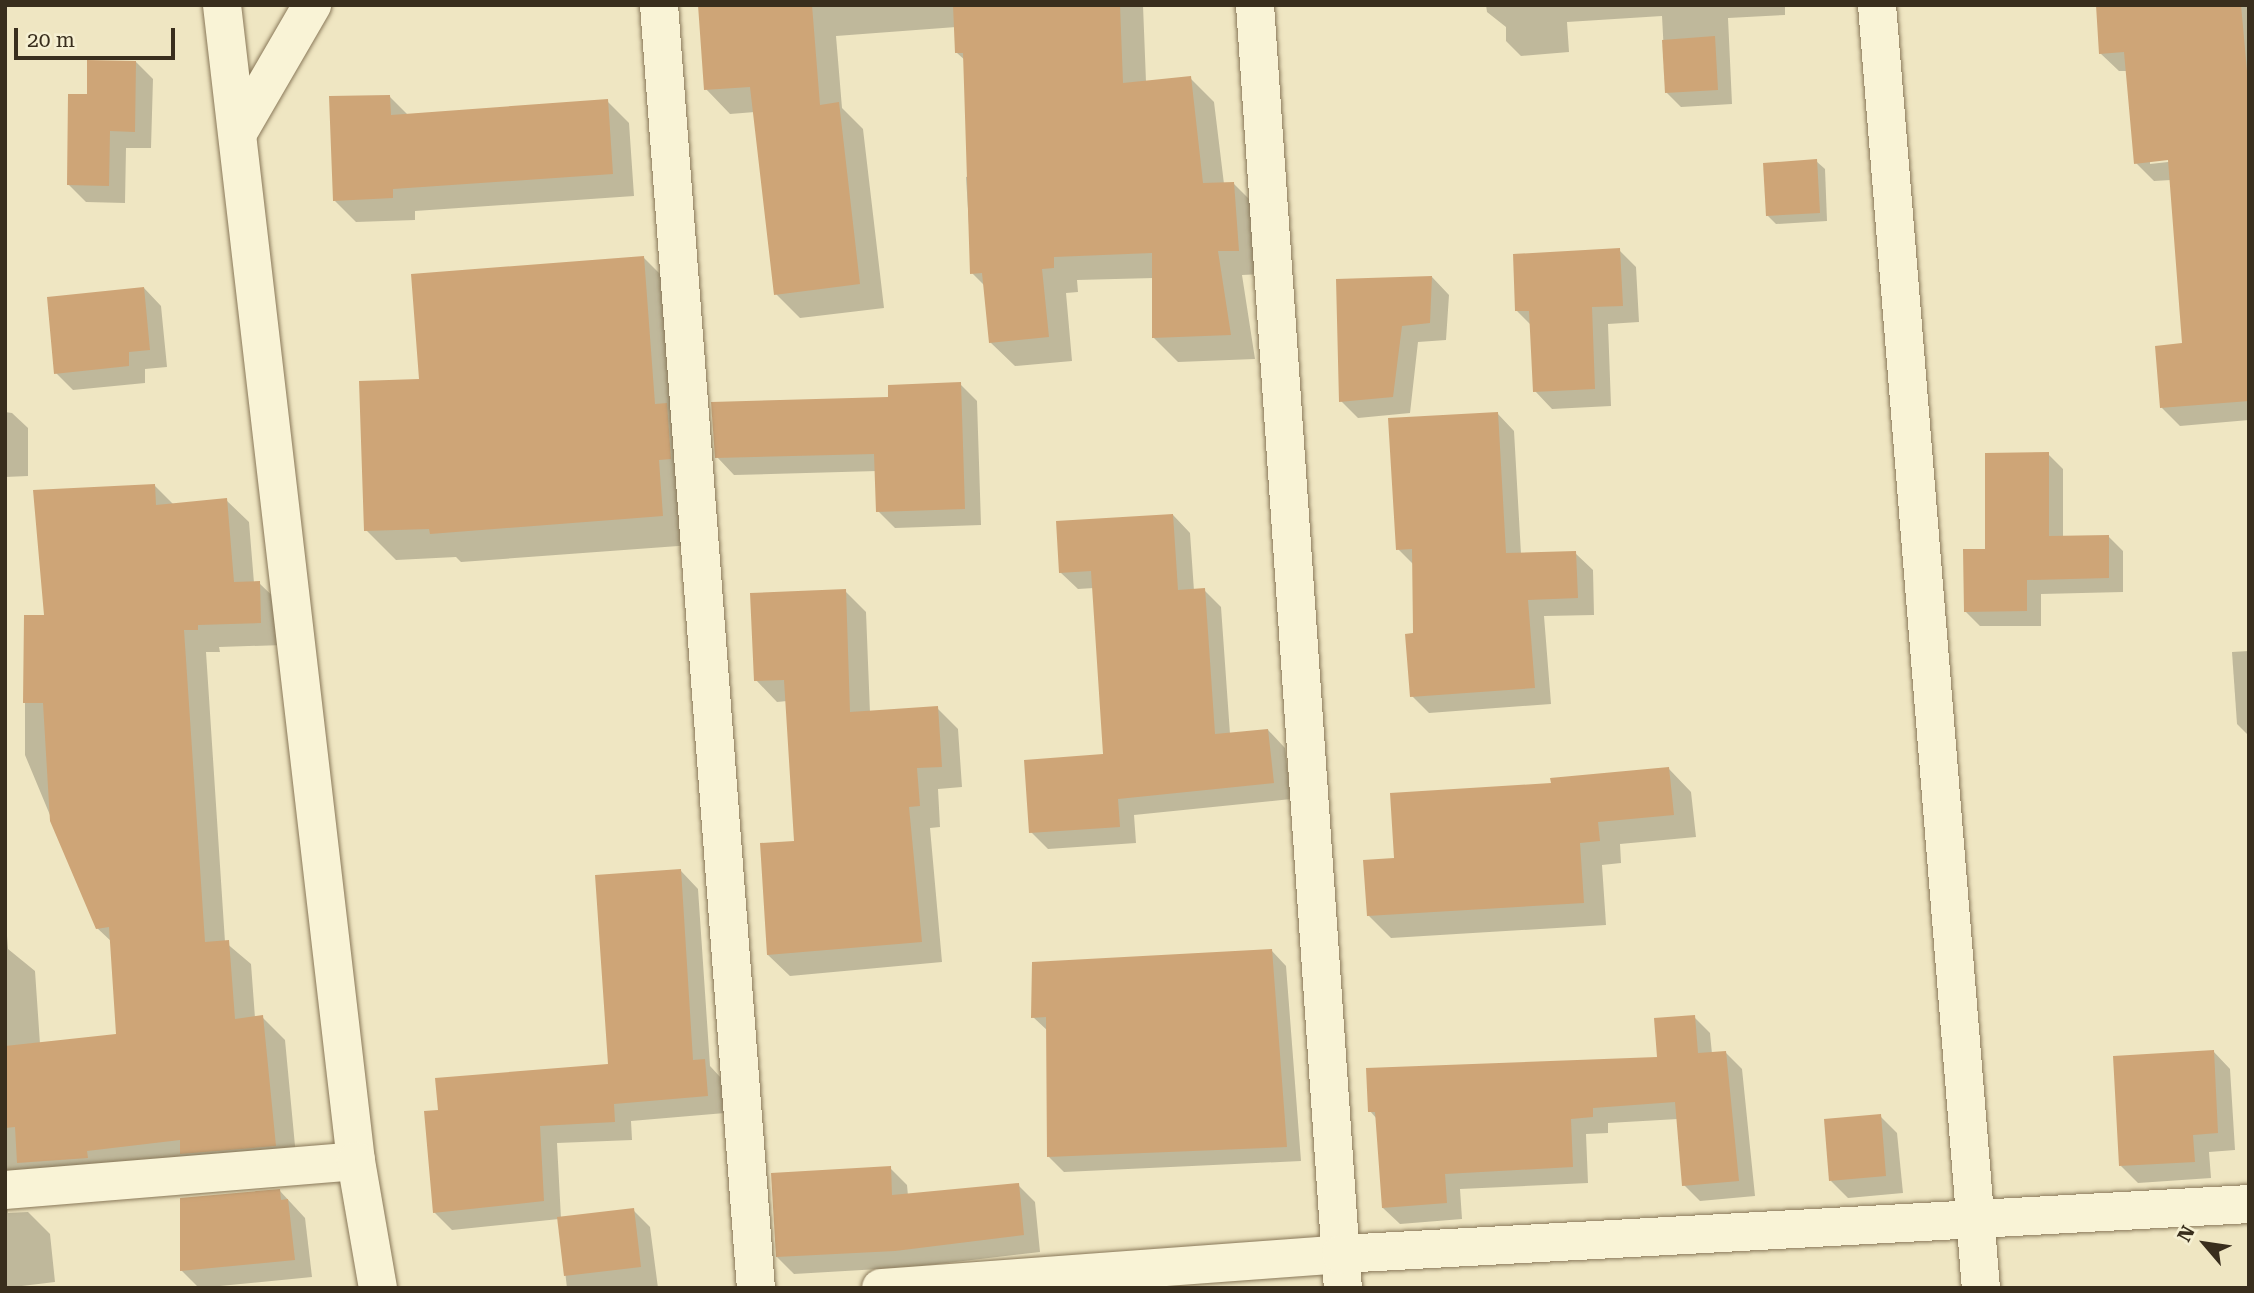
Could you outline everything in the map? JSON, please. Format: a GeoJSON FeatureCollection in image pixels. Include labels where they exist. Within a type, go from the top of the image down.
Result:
{"type":"FeatureCollection","features":[{"type":"Feature","properties":{"kind":"street"},"geometry":{"type":"LineString","coordinates":[[222,5],[239,131],[356,1161],[378,1288]]}},
{"type":"Feature","properties":{"kind":"street"},"geometry":{"type":"LineString","coordinates":[[239,131],[312,5]]}},
{"type":"Feature","properties":{"kind":"street"},"geometry":{"type":"LineString","coordinates":[[659,5],[756,1288]]}},
{"type":"Feature","properties":{"kind":"street"},"geometry":{"type":"LineString","coordinates":[[1255,5],[1342,1271]]}},
{"type":"Feature","properties":{"kind":"street"},"geometry":{"type":"LineString","coordinates":[[1877,5],[1981,1288]]}},
{"type":"Feature","properties":{"kind":"street"},"geometry":{"type":"LineString","coordinates":[[5,1190],[356,1161]]}},
{"type":"Feature","properties":{"kind":"street"},"geometry":{"type":"LineString","coordinates":[[881,1288],[1342,1271],[1976,1219],[2249,1204]]}},
{"type":"Feature","properties":{"kind":"building"},"geometry":{"type":"Polygon","coordinates":[[[698,5],[812,5],[820,105],[839,102],[860,284],[774,295],[750,87],[704,90],[698,5]]]}},
{"type":"Feature","properties":{"kind":"building"},"geometry":{"type":"Polygon","coordinates":[[[953,5],[1120,5],[1123,83],[1191,76],[1203,183],[1234,182],[1239,251],[1218,251],[1231,335],[1152,338],[1152,253],[1054,257],[1054,268],[1042,269],[1049,337],[989,343],[982,273],[970,274],[963,53],[955,53],[953,5]]]}},
{"type":"Feature","properties":{"kind":"building"},"geometry":{"type":"Polygon","coordinates":[[[2096,5],[2241,5],[2249,93],[2249,401],[2160,408],[2155,346],[2182,343],[2168,160],[2134,164],[2124,52],[2099,54],[2096,5]]]}},
{"type":"Feature","properties":{"kind":"building"},"geometry":{"type":"Polygon","coordinates":[[[1715,36],[1718,90],[1665,93],[1662,40],[1715,36]]]}},
{"type":"Feature","properties":{"kind":"building"},"geometry":{"type":"Polygon","coordinates":[[[87,60],[136,61],[135,132],[110,131],[109,186],[67,185],[68,94],[87,94],[87,60]]]}},
{"type":"Feature","properties":{"kind":"building"},"geometry":{"type":"Polygon","coordinates":[[[390,95],[391,115],[608,99],[613,174],[393,189],[393,198],[333,201],[329,96],[390,95]]]}},
{"type":"Feature","properties":{"kind":"building"},"geometry":{"type":"Polygon","coordinates":[[[1817,159],[1820,213],[1766,216],[1763,163],[1817,159]]]}},
{"type":"Feature","properties":{"kind":"building"},"geometry":{"type":"Polygon","coordinates":[[[1620,248],[1623,306],[1592,307],[1595,389],[1533,392],[1529,311],[1515,311],[1513,254],[1620,248]]]}},
{"type":"Feature","properties":{"kind":"building"},"geometry":{"type":"Polygon","coordinates":[[[644,256],[655,404],[667,403],[671,459],[659,460],[663,516],[430,534],[429,529],[364,531],[359,381],[419,379],[411,274],[644,256]]]}},
{"type":"Feature","properties":{"kind":"building"},"geometry":{"type":"Polygon","coordinates":[[[1432,276],[1430,323],[1402,326],[1393,397],[1339,402],[1336,279],[1432,276]]]}},
{"type":"Feature","properties":{"kind":"building"},"geometry":{"type":"Polygon","coordinates":[[[144,287],[150,350],[129,352],[129,366],[54,374],[47,297],[144,287]]]}},
{"type":"Feature","properties":{"kind":"building"},"geometry":{"type":"Polygon","coordinates":[[[961,382],[965,509],[876,512],[874,454],[715,458],[711,402],[888,397],[888,385],[961,382]]]}},
{"type":"Feature","properties":{"kind":"building"},"geometry":{"type":"Polygon","coordinates":[[[1498,412],[1506,553],[1576,551],[1578,598],[1528,600],[1535,688],[1410,697],[1405,634],[1413,633],[1412,549],[1396,550],[1388,418],[1498,412]]]}},
{"type":"Feature","properties":{"kind":"building"},"geometry":{"type":"Polygon","coordinates":[[[2049,452],[2049,536],[2109,535],[2109,578],[2027,580],[2027,611],[1964,612],[1963,549],[1985,549],[1985,453],[2049,452]]]}},
{"type":"Feature","properties":{"kind":"building"},"geometry":{"type":"Polygon","coordinates":[[[155,484],[156,505],[227,498],[234,582],[260,581],[261,623],[198,625],[198,630],[184,630],[205,942],[229,940],[235,1019],[263,1015],[276,1146],[180,1154],[180,1140],[87,1151],[88,1158],[17,1163],[15,1127],[5,1128],[5,1046],[116,1034],[109,927],[96,929],[50,821],[43,703],[23,703],[24,615],[44,615],[33,490],[155,484]]]}},
{"type":"Feature","properties":{"kind":"building"},"geometry":{"type":"Polygon","coordinates":[[[1173,514],[1178,590],[1205,588],[1215,734],[1268,729],[1274,783],[1118,799],[1120,827],[1029,833],[1024,760],[1103,754],[1091,571],[1059,573],[1056,521],[1173,514]]]}},
{"type":"Feature","properties":{"kind":"building"},"geometry":{"type":"Polygon","coordinates":[[[846,589],[850,712],[938,706],[942,767],[917,768],[920,806],[909,807],[922,942],[767,955],[760,843],[794,841],[784,680],[754,681],[750,593],[846,589]]]}},
{"type":"Feature","properties":{"kind":"building"},"geometry":{"type":"Polygon","coordinates":[[[1669,767],[1674,815],[1598,822],[1600,841],[1580,843],[1584,903],[1367,916],[1363,860],[1394,858],[1390,793],[1551,783],[1550,778],[1669,767]]]}},
{"type":"Feature","properties":{"kind":"building"},"geometry":{"type":"Polygon","coordinates":[[[681,869],[693,1060],[705,1059],[708,1096],[614,1104],[615,1122],[540,1126],[544,1201],[433,1213],[424,1111],[438,1110],[435,1078],[608,1064],[595,875],[681,869]]]}},
{"type":"Feature","properties":{"kind":"building"},"geometry":{"type":"Polygon","coordinates":[[[1272,949],[1287,1147],[1047,1157],[1046,1017],[1031,1018],[1032,962],[1272,949]]]}},
{"type":"Feature","properties":{"kind":"building"},"geometry":{"type":"Polygon","coordinates":[[[1695,1015],[1698,1053],[1726,1051],[1739,1181],[1682,1186],[1675,1102],[1593,1108],[1593,1117],[1571,1119],[1573,1167],[1445,1174],[1447,1203],[1382,1208],[1375,1112],[1368,1112],[1366,1068],[1657,1057],[1654,1018],[1695,1015]]]}},
{"type":"Feature","properties":{"kind":"building"},"geometry":{"type":"Polygon","coordinates":[[[2214,1050],[2218,1133],[2193,1135],[2195,1162],[2119,1166],[2113,1056],[2214,1050]]]}},
{"type":"Feature","properties":{"kind":"building"},"geometry":{"type":"Polygon","coordinates":[[[1881,1114],[1886,1176],[1829,1181],[1824,1119],[1881,1114]]]}},
{"type":"Feature","properties":{"kind":"building"},"geometry":{"type":"Polygon","coordinates":[[[891,1166],[892,1195],[1019,1183],[1024,1235],[895,1251],[776,1257],[771,1173],[891,1166]]]}},
{"type":"Feature","properties":{"kind":"building"},"geometry":{"type":"Polygon","coordinates":[[[280,1189],[281,1200],[288,1199],[295,1260],[180,1271],[180,1198],[280,1189]]]}},
{"type":"Feature","properties":{"kind":"building"},"geometry":{"type":"Polygon","coordinates":[[[634,1208],[641,1267],[564,1276],[557,1217],[634,1208]]]}}]}
